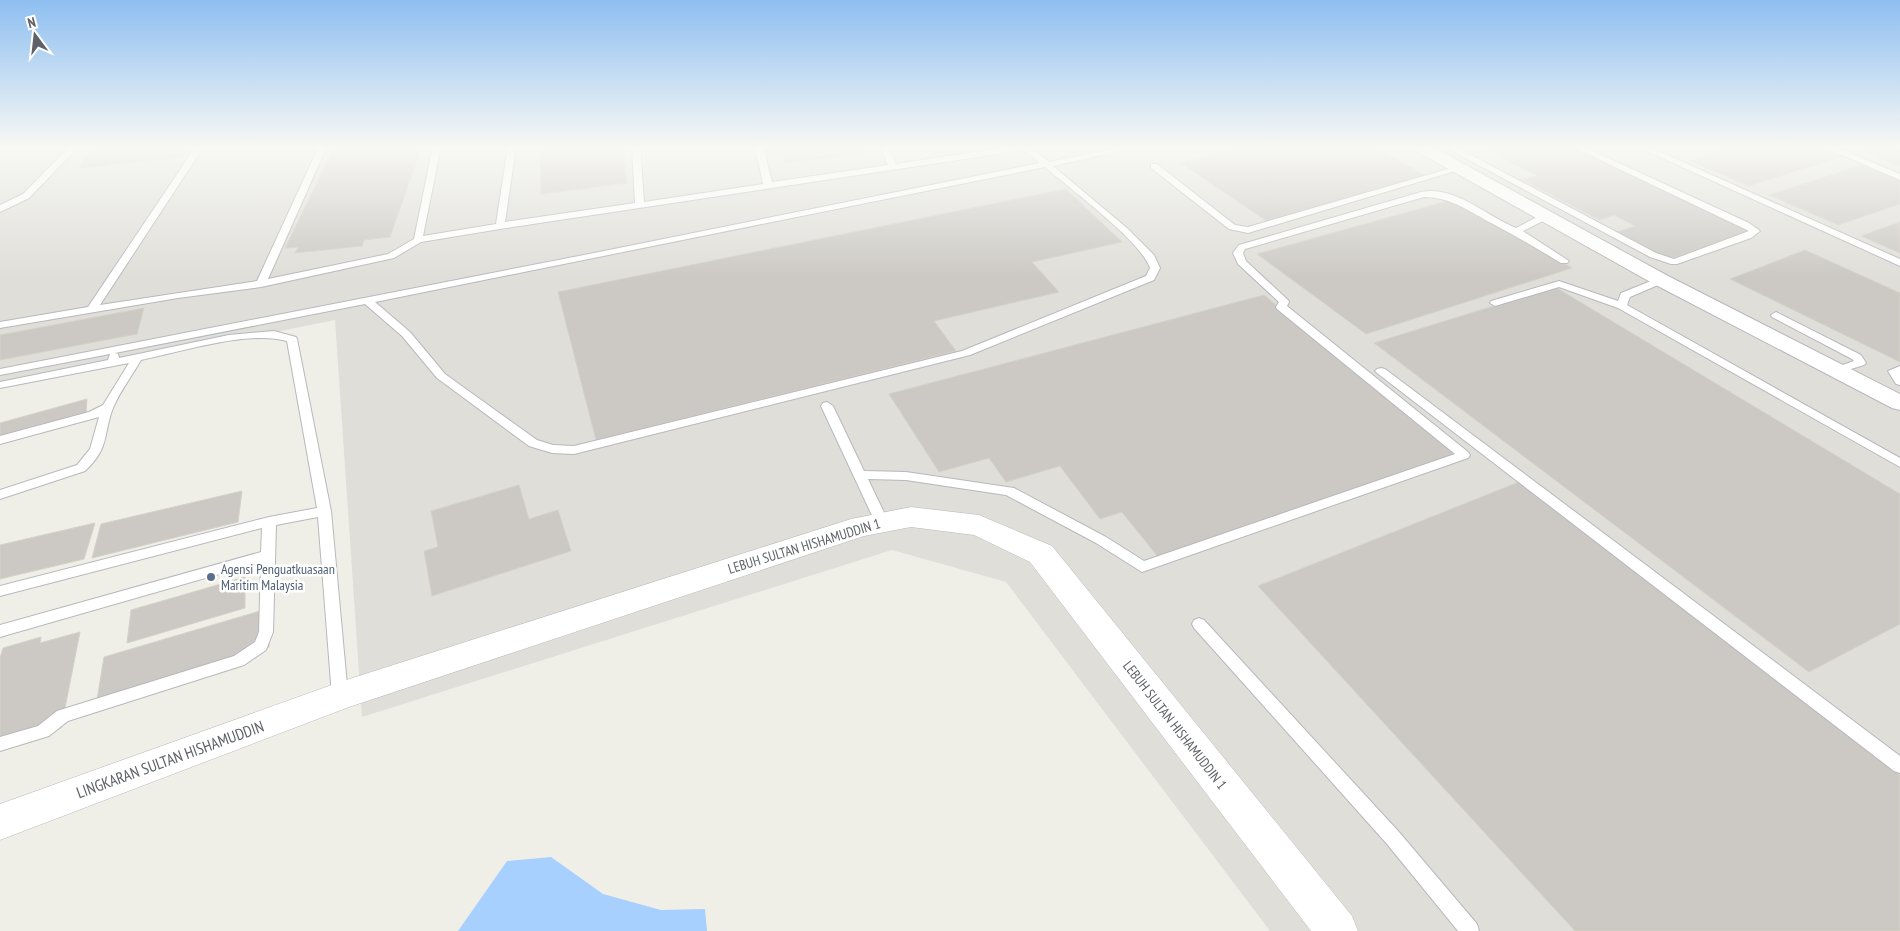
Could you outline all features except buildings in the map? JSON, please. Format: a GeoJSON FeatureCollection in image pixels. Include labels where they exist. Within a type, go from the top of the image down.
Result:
{"type":"FeatureCollection","features":[{"type":"Feature","properties":{"kind":"street"},"geometry":{"type":"LineString","coordinates":[[1496,189],[1662,280],[1900,403]]}},
{"type":"Feature","properties":{"kind":"street","name":"LEBUH SULTAN HISHAMUDDIN 1"},"geometry":{"type":"LineString","coordinates":[[340,696],[842,532],[881,521],[911,517],[979,525],[1041,554],[1337,931]]}},
{"type":"Feature","properties":{"kind":"street","name":"LINGKARAN SULTAN HISHAMUDDIN"},"geometry":{"type":"LineString","coordinates":[[0,822],[340,696]]}},
{"type":"Feature","properties":{"kind":"lane"},"geometry":{"type":"LineString","coordinates":[[0,209],[26,196],[32,189]]}},
{"type":"Feature","properties":{"kind":"lane"},"geometry":{"type":"LineString","coordinates":[[92,309],[171,189]]}},
{"type":"Feature","properties":{"kind":"lane"},"geometry":{"type":"LineString","coordinates":[[261,284],[303,189]]}},
{"type":"Feature","properties":{"kind":"lane"},"geometry":{"type":"LineString","coordinates":[[418,240],[428,189]]}},
{"type":"Feature","properties":{"kind":"lane"},"geometry":{"type":"LineString","coordinates":[[500,226],[505,189]]}},
{"type":"Feature","properties":{"kind":"lane"},"geometry":{"type":"LineString","coordinates":[[639,189],[640,204]]}},
{"type":"Feature","properties":{"kind":"lane"},"geometry":{"type":"LineString","coordinates":[[0,325],[92,309],[261,284],[391,256],[418,240],[738,189]]}},
{"type":"Feature","properties":{"kind":"lane"},"geometry":{"type":"LineString","coordinates":[[0,372],[920,189]]}},
{"type":"Feature","properties":{"kind":"lane"},"geometry":{"type":"LineString","coordinates":[[366,300],[406,334],[441,376],[533,443],[552,449],[574,450],[966,353],[1150,278],[1155,268],[1151,257],[1125,231],[1077,189]]}},
{"type":"Feature","properties":{"kind":"lane"},"geometry":{"type":"LineString","coordinates":[[1184,189],[1232,227],[1248,230],[1388,189]]}},
{"type":"Feature","properties":{"kind":"lane"},"geometry":{"type":"LineString","coordinates":[[1529,189],[1653,255],[1674,262],[1748,236],[1756,231],[1669,189]]}},
{"type":"Feature","properties":{"kind":"lane"},"geometry":{"type":"LineString","coordinates":[[1735,189],[1867,250],[1900,263]]}},
{"type":"Feature","properties":{"kind":"lane"},"geometry":{"type":"LineString","coordinates":[[860,474],[906,476],[1009,491],[1101,540],[1142,567],[1455,459],[1464,454],[1281,307],[1284,302],[1241,262],[1238,253],[1242,247],[1424,194],[1436,193],[1452,197],[1504,227],[1516,231],[1564,261]]}},
{"type":"Feature","properties":{"kind":"lane"},"geometry":{"type":"LineString","coordinates":[[1516,231],[1546,216]]}},
{"type":"Feature","properties":{"kind":"lane"},"geometry":{"type":"LineString","coordinates":[[1622,306],[1625,296],[1662,280]]}},
{"type":"Feature","properties":{"kind":"lane"},"geometry":{"type":"LineString","coordinates":[[1495,303],[1559,284],[1622,306],[1900,463]]}},
{"type":"Feature","properties":{"kind":"lane"},"geometry":{"type":"LineString","coordinates":[[1776,315],[1857,357],[1860,363],[1838,370]]}},
{"type":"Feature","properties":{"kind":"lane"},"geometry":{"type":"LineString","coordinates":[[0,385],[229,338],[274,334],[292,339],[324,512],[340,696]]}},
{"type":"Feature","properties":{"kind":"lane"},"geometry":{"type":"LineString","coordinates":[[113,362],[116,349]]}},
{"type":"Feature","properties":{"kind":"lane"},"geometry":{"type":"LineString","coordinates":[[0,495],[80,468],[90,461],[98,446],[107,408],[137,358]]}},
{"type":"Feature","properties":{"kind":"lane"},"geometry":{"type":"LineString","coordinates":[[1900,369],[1894,371],[1900,382]]}},
{"type":"Feature","properties":{"kind":"lane"},"geometry":{"type":"LineString","coordinates":[[1381,371],[1900,766]]}},
{"type":"Feature","properties":{"kind":"lane"},"geometry":{"type":"LineString","coordinates":[[827,406],[881,521]]}},
{"type":"Feature","properties":{"kind":"lane"},"geometry":{"type":"LineString","coordinates":[[0,440],[94,415],[107,408]]}},
{"type":"Feature","properties":{"kind":"lane"},"geometry":{"type":"LineString","coordinates":[[0,591],[269,522],[324,512]]}},
{"type":"Feature","properties":{"kind":"lane"},"geometry":{"type":"LineString","coordinates":[[0,744],[43,731],[63,716],[240,661],[261,646],[266,632],[269,522]]}},
{"type":"Feature","properties":{"kind":"lane"},"geometry":{"type":"LineString","coordinates":[[0,631],[268,555]]}},
{"type":"Feature","properties":{"kind":"lane"},"geometry":{"type":"LineString","coordinates":[[1200,624],[1393,838],[1470,931]]}},
{"type":"Feature","properties":{"kind":"shaded area"},"geometry":{"type":"Polygon","coordinates":[[[0,189],[1900,189],[1900,931],[1270,931],[1006,582],[892,550],[362,717],[335,320],[0,387],[0,189]]]}},
{"type":"Feature","properties":{"kind":"water"},"geometry":{"type":"Polygon","coordinates":[[[551,857],[603,894],[661,910],[705,909],[707,931],[458,931],[507,861],[551,857]]]}},
{"type":"Feature","properties":{"kind":"place","name":"Agensi Penguatkuasaan Maritim Malaysia"},"geometry":{"type":"Point","coordinates":[211,577]}}]}
